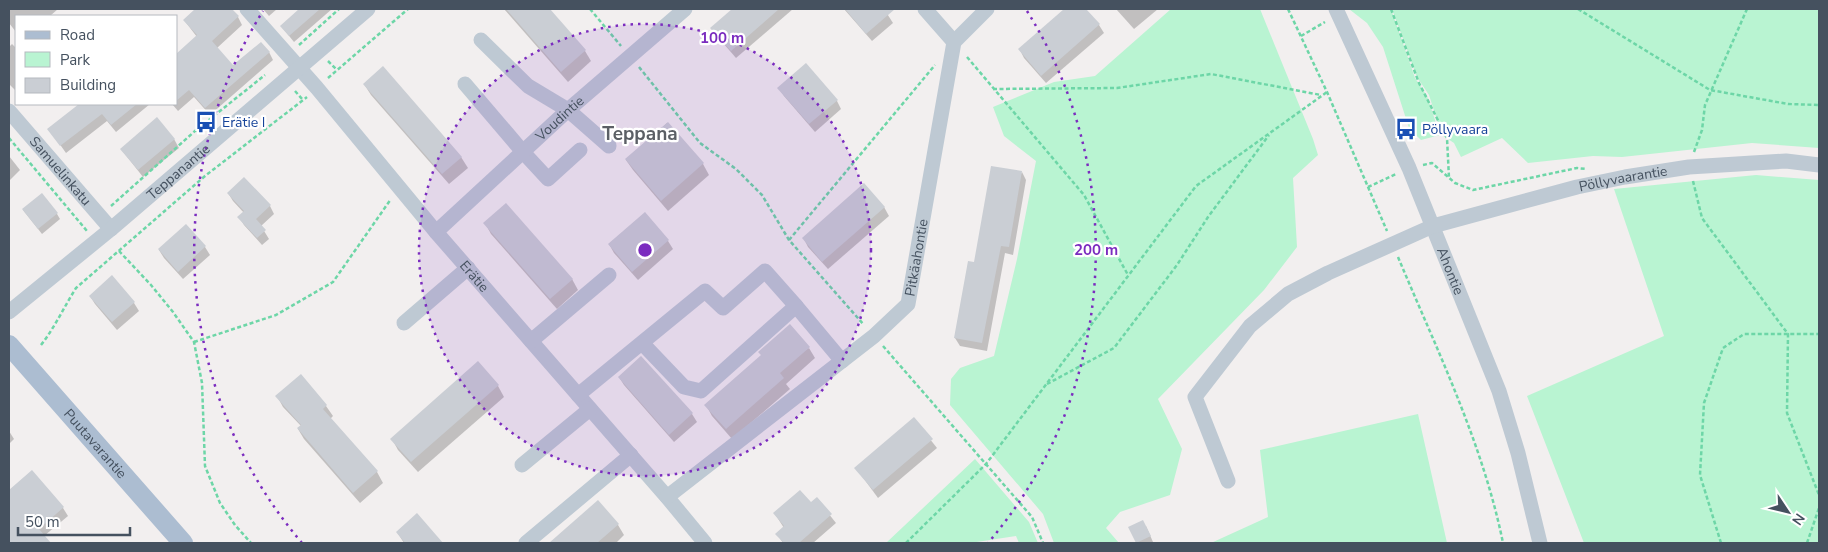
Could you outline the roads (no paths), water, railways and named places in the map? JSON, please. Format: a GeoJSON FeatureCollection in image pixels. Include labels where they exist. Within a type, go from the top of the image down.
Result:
{"type":"FeatureCollection","features":[{"type":"Feature","properties":{"kind":"main road","name":"Puutavarantie"},"geometry":{"type":"LineString","coordinates":[[9,345],[183,543]]}},
{"type":"Feature","properties":{"kind":"street","name":"Erätie"},"geometry":{"type":"LineString","coordinates":[[247,9],[317,88],[436,232],[667,497],[698,541]]}},
{"type":"Feature","properties":{"kind":"street","name":"Teppanantie"},"geometry":{"type":"LineString","coordinates":[[9,312],[96,242],[368,9]]}},
{"type":"Feature","properties":{"kind":"street","name":"Voudintie"},"geometry":{"type":"LineString","coordinates":[[436,232],[568,110],[685,9]]}},
{"type":"Feature","properties":{"kind":"street"},"geometry":{"type":"LineString","coordinates":[[925,9],[954,42],[987,9]]}},
{"type":"Feature","properties":{"kind":"street","name":"Ahontie"},"geometry":{"type":"LineString","coordinates":[[1336,9],[1409,168],[1499,391],[1520,462],[1540,543]]}},
{"type":"Feature","properties":{"kind":"street"},"geometry":{"type":"LineString","coordinates":[[481,40],[528,86],[568,110],[609,146]]}},
{"type":"Feature","properties":{"kind":"street","name":"Pitkäahontie"},"geometry":{"type":"LineString","coordinates":[[667,497],[874,336],[908,304],[954,42]]}},
{"type":"Feature","properties":{"kind":"street"},"geometry":{"type":"LineString","coordinates":[[465,84],[523,152],[548,178],[580,150]]}},
{"type":"Feature","properties":{"kind":"street","name":"Samuelinkatu"},"geometry":{"type":"LineString","coordinates":[[9,111],[111,229]]}},
{"type":"Feature","properties":{"kind":"street","name":"Pöllyvaarantie"},"geometry":{"type":"LineString","coordinates":[[1228,480],[1195,397],[1250,326],[1288,294],[1328,273],[1433,226],[1577,187],[1689,167],[1786,161],[1819,165]]}},
{"type":"Feature","properties":{"kind":"street"},"geometry":{"type":"LineString","coordinates":[[404,323],[468,268]]}},
{"type":"Feature","properties":{"kind":"street"},"geometry":{"type":"LineString","coordinates":[[578,395],[705,291],[723,308],[765,271],[842,361]]}},
{"type":"Feature","properties":{"kind":"street"},"geometry":{"type":"LineString","coordinates":[[531,341],[609,274]]}},
{"type":"Feature","properties":{"kind":"street"},"geometry":{"type":"LineString","coordinates":[[642,342],[684,387],[701,391],[796,306]]}},
{"type":"Feature","properties":{"kind":"street"},"geometry":{"type":"LineString","coordinates":[[522,465],[590,409]]}},
{"type":"Feature","properties":{"kind":"street"},"geometry":{"type":"LineString","coordinates":[[526,543],[631,455]]}},
{"type":"Feature","properties":{"kind":"place","name":"Erätie I"},"geometry":{"type":"Point","coordinates":[206,122]}},
{"type":"Feature","properties":{"kind":"place","name":"Pöllyvaara"},"geometry":{"type":"Point","coordinates":[1406,129]}},
{"type":"Feature","properties":{"kind":"district","name":"Teppana"},"geometry":{"type":"Point","coordinates":[640,134]}}]}
